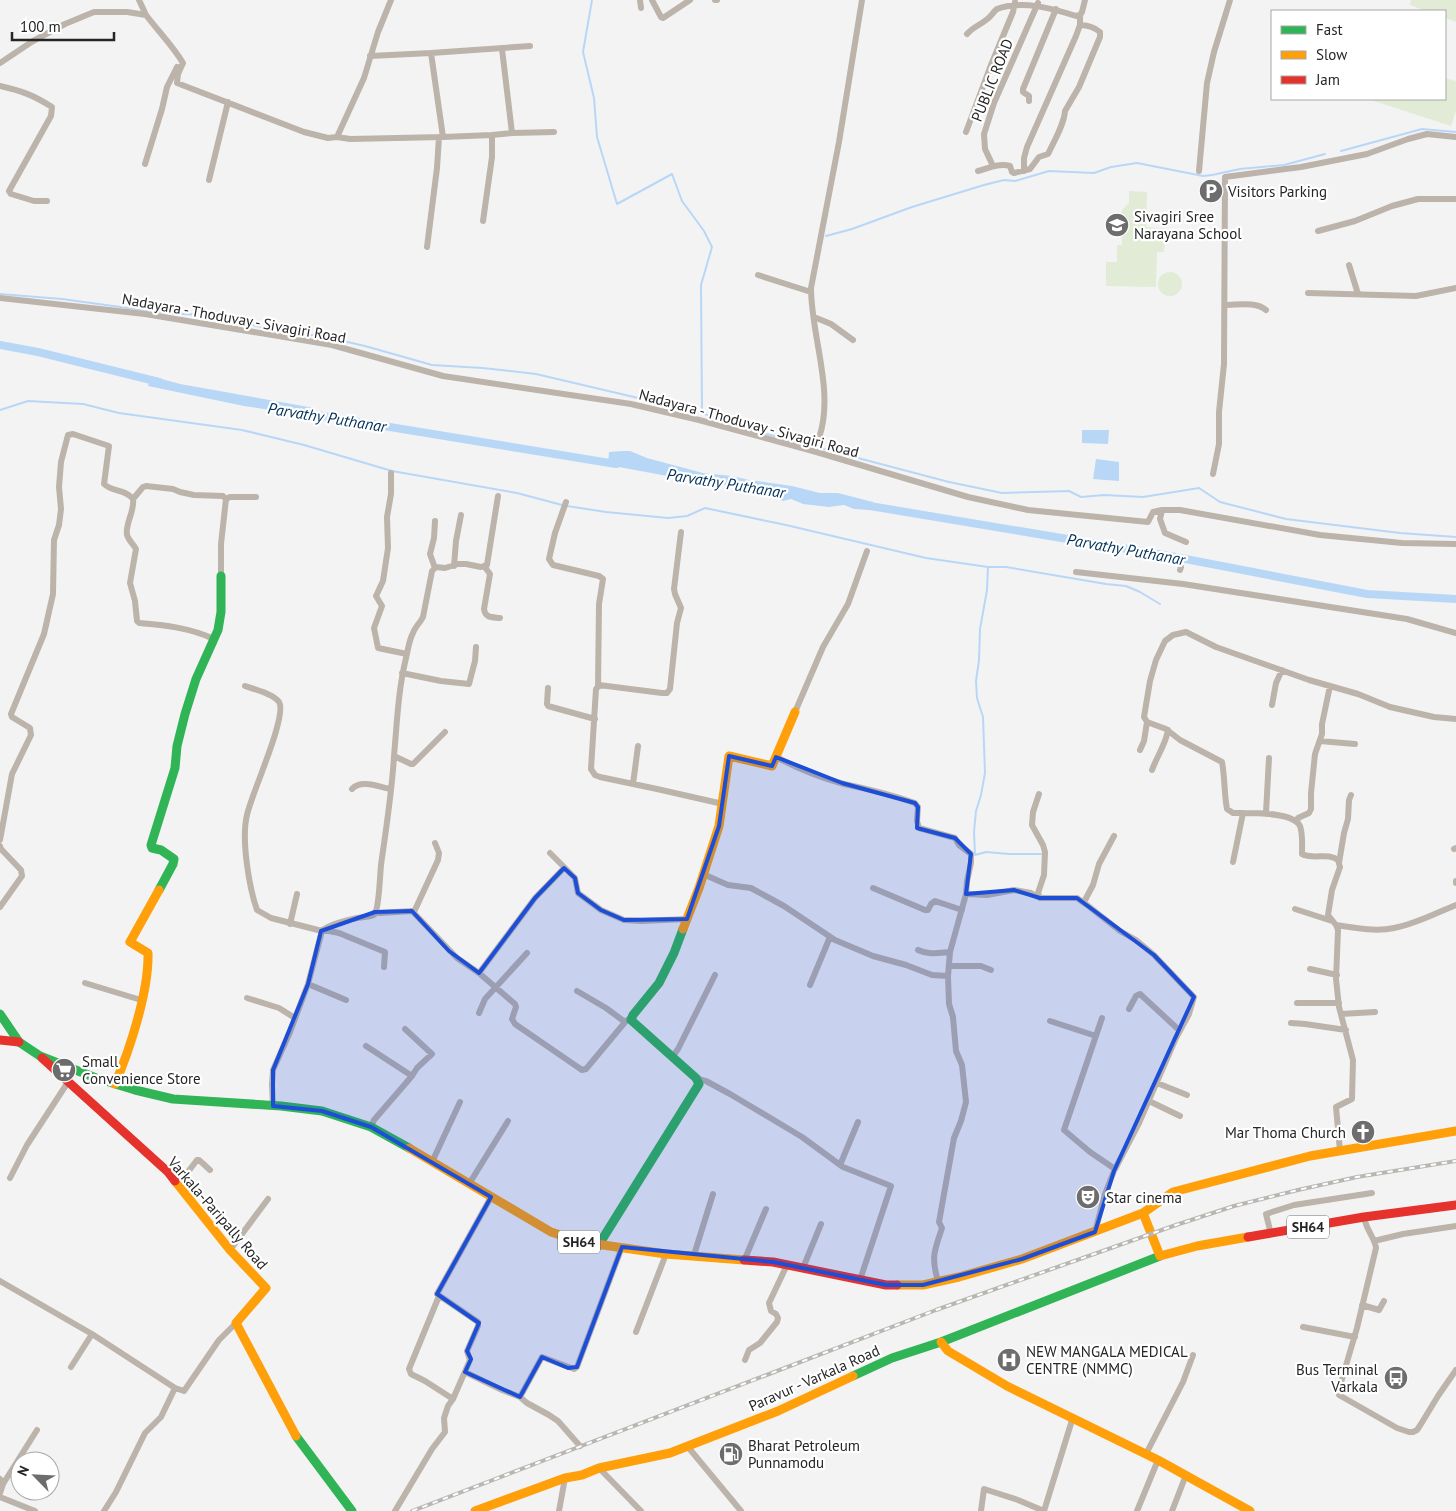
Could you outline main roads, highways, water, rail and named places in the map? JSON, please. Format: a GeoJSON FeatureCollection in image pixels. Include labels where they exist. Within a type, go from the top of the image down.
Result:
{"type":"FeatureCollection","features":[{"type":"Feature","properties":{"kind":"main road"},"geometry":{"type":"LineString","coordinates":[[115,1084],[125,1064],[148,975],[148,952],[130,942],[173,864],[174,859],[161,850],[152,848],[151,845],[175,768],[177,746],[184,714],[196,679],[218,630],[221,576]]}},
{"type":"Feature","properties":{"kind":"main road"},"geometry":{"type":"LineString","coordinates":[[598,1246],[699,1084],[696,1078],[673,1056],[628,1021],[659,983],[674,953],[687,919],[718,826],[723,804],[729,756],[772,766],[795,712]]}},
{"type":"Feature","properties":{"kind":"main road","name":"SH64"},"geometry":{"type":"LineString","coordinates":[[0,1014],[19,1042],[40,1056],[115,1084],[173,1099],[322,1111],[371,1127],[393,1138],[550,1232],[598,1246],[666,1254],[773,1262],[886,1285],[923,1284],[938,1282],[1022,1260],[1143,1213]]}},
{"type":"Feature","properties":{"kind":"main road"},"geometry":{"type":"LineString","coordinates":[[0,1040],[19,1042]]}},
{"type":"Feature","properties":{"kind":"main road","name":"Varkala-Paripally Road"},"geometry":{"type":"LineString","coordinates":[[40,1056],[168,1172],[230,1250],[266,1288],[236,1323],[296,1436],[352,1511]]}},
{"type":"Feature","properties":{"kind":"main road"},"geometry":{"type":"LineString","coordinates":[[1160,1256],[1143,1213],[1173,1192],[1310,1156],[1456,1131]]}},
{"type":"Feature","properties":{"kind":"main road","name":"SH64"},"geometry":{"type":"LineString","coordinates":[[1160,1256],[1197,1246],[1364,1217],[1456,1205]]}},
{"type":"Feature","properties":{"kind":"main road","name":"Paravur - Varkala Road"},"geometry":{"type":"LineString","coordinates":[[475,1511],[565,1478],[688,1447],[778,1411],[892,1358],[941,1342],[1160,1256]]}},
{"type":"Feature","properties":{"kind":"main road"},"geometry":{"type":"LineString","coordinates":[[941,1342],[948,1350],[1007,1386],[1158,1460],[1250,1511]]}},
{"type":"Feature","properties":{"kind":"main road"},"geometry":{"type":"LineString","coordinates":[[492,1511],[498,1502]]}},
{"type":"Feature","properties":{"kind":"water"},"geometry":{"type":"Polygon","coordinates":[[[151,376],[180,384],[314,408],[312,416],[244,406],[148,386],[151,376]]]}},
{"type":"Feature","properties":{"kind":"water"},"geometry":{"type":"Polygon","coordinates":[[[1082,430],[1109,430],[1108,444],[1082,443],[1082,430]]]}},
{"type":"Feature","properties":{"kind":"water"},"geometry":{"type":"Polygon","coordinates":[[[630,451],[647,458],[703,473],[792,486],[820,493],[838,493],[873,502],[872,509],[854,509],[844,505],[829,507],[803,504],[791,499],[783,501],[731,486],[720,484],[701,485],[689,480],[608,465],[609,452],[630,451]]]}},
{"type":"Feature","properties":{"kind":"water"},"geometry":{"type":"Polygon","coordinates":[[[1096,459],[1119,462],[1119,481],[1093,479],[1096,459]]]}},
{"type":"Feature","properties":{"kind":"waterway"},"geometry":{"type":"LineString","coordinates":[[592,0],[583,52],[594,98],[597,137],[617,204],[672,174],[682,201],[704,231],[712,247],[701,285],[702,413]]}},
{"type":"Feature","properties":{"kind":"waterway"},"geometry":{"type":"LineString","coordinates":[[1341,151],[1422,129],[1456,132]]}},
{"type":"Feature","properties":{"kind":"waterway"},"geometry":{"type":"LineString","coordinates":[[826,236],[984,185],[1004,180],[1015,181],[1049,171],[1094,173],[1111,167],[1137,163],[1203,176],[1240,169],[1284,165],[1325,154]]}},
{"type":"Feature","properties":{"kind":"waterway"},"geometry":{"type":"LineString","coordinates":[[0,294],[62,299],[164,313],[204,315],[300,335],[317,335],[432,365],[536,374],[702,413],[740,427],[949,482],[1002,493],[1069,491],[1081,497],[1104,495],[1143,497],[1199,488],[1220,502],[1286,519],[1400,533],[1456,537]]}},
{"type":"Feature","properties":{"kind":"waterway","name":"Parvathy Puthanar"},"geometry":{"type":"LineString","coordinates":[[0,345],[38,352],[159,382]]}},
{"type":"Feature","properties":{"kind":"waterway"},"geometry":{"type":"LineString","coordinates":[[0,410],[28,401],[83,404],[119,413],[242,430],[304,445],[392,471],[517,493],[562,505]]}},
{"type":"Feature","properties":{"kind":"waterway","name":"Parvathy Puthanar"},"geometry":{"type":"LineString","coordinates":[[304,413],[616,464]]}},
{"type":"Feature","properties":{"kind":"waterway","name":"Parvathy Puthanar"},"geometry":{"type":"LineString","coordinates":[[864,505],[1175,557],[1367,594],[1456,599]]}},
{"type":"Feature","properties":{"kind":"waterway"},"geometry":{"type":"LineString","coordinates":[[567,506],[668,518],[687,516],[705,508],[926,558],[988,567],[976,681],[977,698],[983,717],[985,773],[976,811],[974,832],[975,855],[986,852],[1041,854]]}},
{"type":"Feature","properties":{"kind":"waterway"},"geometry":{"type":"LineString","coordinates":[[988,567],[1006,567],[1126,586],[1160,604]]}},
{"type":"Feature","properties":{"kind":"railway"},"geometry":{"type":"LineString","coordinates":[[412,1511],[936,1310],[1176,1225],[1234,1206],[1298,1190],[1357,1177],[1456,1161]]}},
{"type":"Feature","properties":{"kind":"place","name":"Visitors Parking"},"geometry":{"type":"Point","coordinates":[1211,191]}},
{"type":"Feature","properties":{"kind":"place","name":"Sivagiri Sree Narayana School"},"geometry":{"type":"Point","coordinates":[1117,225]}},
{"type":"Feature","properties":{"kind":"place","name":"Small Convenience Store"},"geometry":{"type":"Point","coordinates":[64,1070]}},
{"type":"Feature","properties":{"kind":"place","name":"Mar Thoma Church"},"geometry":{"type":"Point","coordinates":[1363,1132]}},
{"type":"Feature","properties":{"kind":"place","name":"Star cinema"},"geometry":{"type":"Point","coordinates":[1088,1197]}},
{"type":"Feature","properties":{"kind":"place","name":"NEW MANGALA MEDICAL CENTRE (NMMC)"},"geometry":{"type":"Point","coordinates":[1009,1360]}},
{"type":"Feature","properties":{"kind":"place","name":"Bus Terminal Varkala"},"geometry":{"type":"Point","coordinates":[1396,1378]}},
{"type":"Feature","properties":{"kind":"place","name":"Bharat Petroleum Punnamodu"},"geometry":{"type":"Point","coordinates":[731,1454]}}]}
